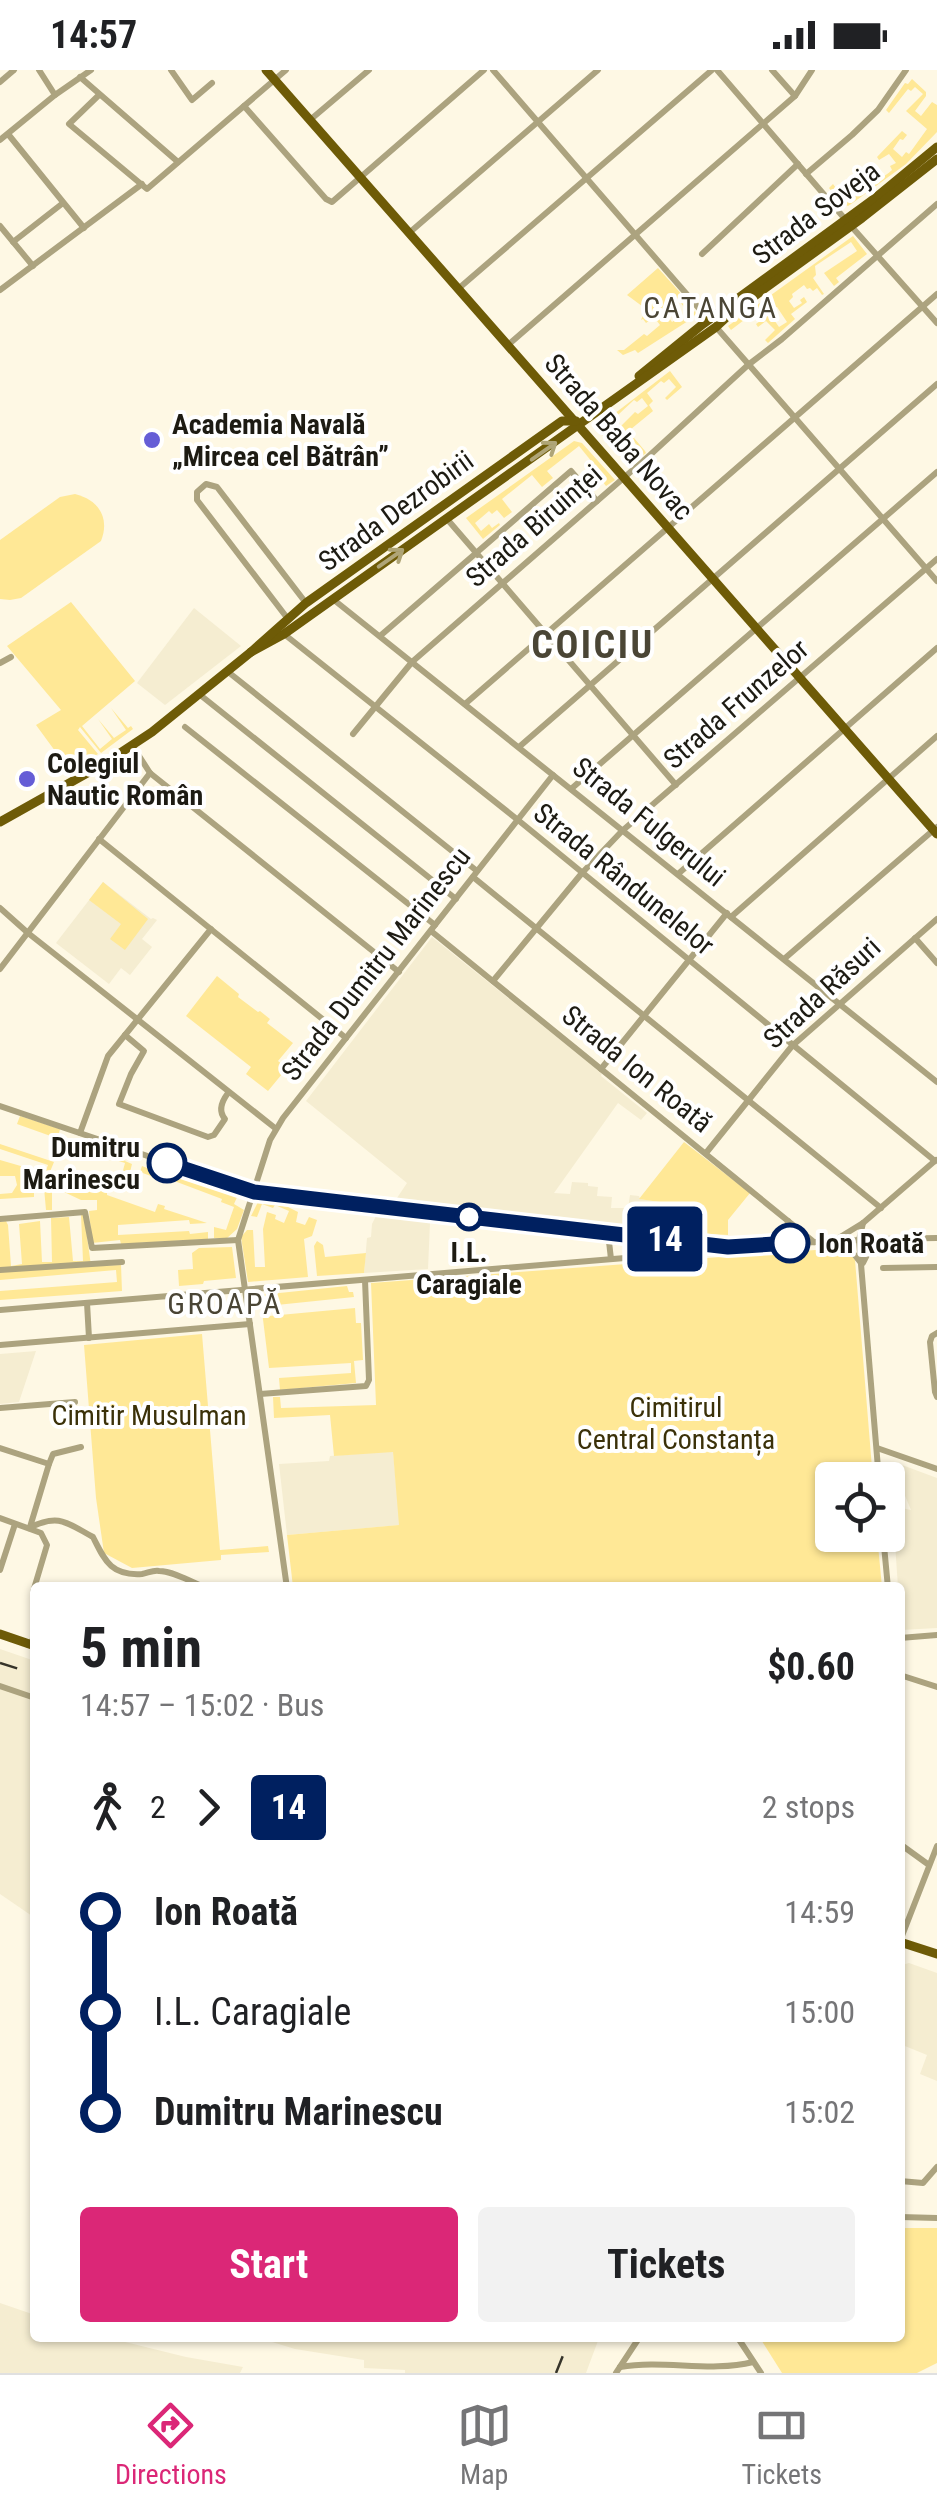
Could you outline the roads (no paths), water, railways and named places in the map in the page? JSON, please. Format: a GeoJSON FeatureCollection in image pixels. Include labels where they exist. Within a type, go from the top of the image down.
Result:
{"type":"FeatureCollection","features":[{"type":"Feature","properties":{"kind":"main road","name":"Strada Baba Novac"},"geometry":{"type":"LineString","coordinates":[[266,70],[936,830]]}},
{"type":"Feature","properties":{"kind":"main road","name":"Strada Soveja"},"geometry":{"type":"LineString","coordinates":[[848,222],[937,147]]}},
{"type":"Feature","properties":{"kind":"main road","name":"Strada Soveja"},"geometry":{"type":"LineString","coordinates":[[578,423],[937,159]]}},
{"type":"Feature","properties":{"kind":"main road","name":"Strada Dezrobirii"},"geometry":{"type":"LineString","coordinates":[[0,822],[132,745],[200,694],[306,603],[562,421],[578,423]]}},
{"type":"Feature","properties":{"kind":"main road","name":"Strada Dezrobirii"},"geometry":{"type":"LineString","coordinates":[[251,652],[284,634],[578,423]]}},
{"type":"Feature","properties":{"kind":"main road"},"geometry":{"type":"LineString","coordinates":[[0,1634],[30,1644]]}},
{"type":"Feature","properties":{"kind":"main road"},"geometry":{"type":"LineString","coordinates":[[905,1943],[937,1954]]}},
{"type":"Feature","properties":{"kind":"street"},"geometry":{"type":"LineString","coordinates":[[0,82],[14,70]]}},
{"type":"Feature","properties":{"kind":"street"},"geometry":{"type":"LineString","coordinates":[[39,70],[55,95]]}},
{"type":"Feature","properties":{"kind":"street"},"geometry":{"type":"LineString","coordinates":[[0,140],[92,70]]}},
{"type":"Feature","properties":{"kind":"street"},"geometry":{"type":"LineString","coordinates":[[171,70],[192,100],[212,83]]}},
{"type":"Feature","properties":{"kind":"street"},"geometry":{"type":"LineString","coordinates":[[0,290],[178,162],[286,70]]}},
{"type":"Feature","properties":{"kind":"street"},"geometry":{"type":"LineString","coordinates":[[310,120],[369,70]]}},
{"type":"Feature","properties":{"kind":"street"},"geometry":{"type":"LineString","coordinates":[[244,106],[332,202],[484,70]]}},
{"type":"Feature","properties":{"kind":"street"},"geometry":{"type":"LineString","coordinates":[[493,70],[937,581]]}},
{"type":"Feature","properties":{"kind":"street"},"geometry":{"type":"LineString","coordinates":[[410,234],[598,70]]}},
{"type":"Feature","properties":{"kind":"street"},"geometry":{"type":"LineString","coordinates":[[458,288],[714,70],[937,322]]}},
{"type":"Feature","properties":{"kind":"street"},"geometry":{"type":"LineString","coordinates":[[772,70],[795,96]]}},
{"type":"Feature","properties":{"kind":"street"},"geometry":{"type":"LineString","coordinates":[[508,345],[795,96],[812,70]]}},
{"type":"Feature","properties":{"kind":"street"},"geometry":{"type":"LineString","coordinates":[[806,174],[878,110],[906,70]]}},
{"type":"Feature","properties":{"kind":"street"},"geometry":{"type":"LineString","coordinates":[[80,78],[178,162]]}},
{"type":"Feature","properties":{"kind":"street"},"geometry":{"type":"LineString","coordinates":[[99,94],[69,124],[144,186]]}},
{"type":"Feature","properties":{"kind":"street"},"geometry":{"type":"LineString","coordinates":[[8,134],[84,228]]}},
{"type":"Feature","properties":{"kind":"street"},"geometry":{"type":"LineString","coordinates":[[702,254],[798,164]]}},
{"type":"Feature","properties":{"kind":"street"},"geometry":{"type":"LineString","coordinates":[[13,242],[64,203]]}},
{"type":"Feature","properties":{"kind":"street","name":"Strada Biruinței"},"geometry":{"type":"LineString","coordinates":[[353,734],[412,662],[937,204]]}},
{"type":"Feature","properties":{"kind":"street"},"geometry":{"type":"LineString","coordinates":[[0,226],[33,266]]}},
{"type":"Feature","properties":{"kind":"street"},"geometry":{"type":"LineString","coordinates":[[465,704],[937,294]]}},
{"type":"Feature","properties":{"kind":"street"},"geometry":{"type":"LineString","coordinates":[[519,747],[937,384]]}},
{"type":"Feature","properties":{"kind":"street"},"geometry":{"type":"LineString","coordinates":[[380,636],[571,471],[597,501]]}},
{"type":"Feature","properties":{"kind":"street"},"geometry":{"type":"LineString","coordinates":[[571,788],[937,472]]}},
{"type":"Feature","properties":{"kind":"street"},"geometry":{"type":"LineString","coordinates":[[288,618],[196,500],[197,492],[206,484],[217,486],[306,603]]}},
{"type":"Feature","properties":{"kind":"street"},"geometry":{"type":"LineString","coordinates":[[447,519],[676,785]]}},
{"type":"Feature","properties":{"kind":"street","name":"Strada Frunzelor"},"geometry":{"type":"LineString","coordinates":[[492,981],[622,831],[937,559]]}},
{"type":"Feature","properties":{"kind":"street","name":"Strada Fulgerului"},"geometry":{"type":"LineString","coordinates":[[332,599],[937,1082]]}},
{"type":"Feature","properties":{"kind":"street","name":"Strada Rândunelelor"},"geometry":{"type":"LineString","coordinates":[[284,634],[936,1160]]}},
{"type":"Feature","properties":{"kind":"street"},"geometry":{"type":"LineString","coordinates":[[678,874],[937,648]]}},
{"type":"Feature","properties":{"kind":"street"},"geometry":{"type":"LineString","coordinates":[[0,663],[11,657]]}},
{"type":"Feature","properties":{"kind":"street"},"geometry":{"type":"LineString","coordinates":[[227,671],[881,1208]]}},
{"type":"Feature","properties":{"kind":"street"},"geometry":{"type":"LineString","coordinates":[[200,694],[456,899]]}},
{"type":"Feature","properties":{"kind":"street","name":"Strada Ion Roată"},"geometry":{"type":"LineString","coordinates":[[184,727],[814,1242]]}},
{"type":"Feature","properties":{"kind":"street"},"geometry":{"type":"LineString","coordinates":[[601,1069],[729,915],[937,736]]}},
{"type":"Feature","properties":{"kind":"street"},"geometry":{"type":"LineString","coordinates":[[132,745],[150,772],[399,972]]}},
{"type":"Feature","properties":{"kind":"street"},"geometry":{"type":"LineString","coordinates":[[0,969],[150,772]]}},
{"type":"Feature","properties":{"kind":"street","name":"Strada Dumitru Marinescu"},"geometry":{"type":"LineString","coordinates":[[238,1240],[275,1128],[554,775]]}},
{"type":"Feature","properties":{"kind":"street"},"geometry":{"type":"LineString","coordinates":[[784,959],[936,830]]}},
{"type":"Feature","properties":{"kind":"street"},"geometry":{"type":"LineString","coordinates":[[99,839],[346,1038]]}},
{"type":"Feature","properties":{"kind":"street"},"geometry":{"type":"LineString","coordinates":[[0,908],[275,1128]]}},
{"type":"Feature","properties":{"kind":"street","name":"Strada Răsuri"},"geometry":{"type":"LineString","coordinates":[[706,1154],[792,1046],[937,918]]}},
{"type":"Feature","properties":{"kind":"street"},"geometry":{"type":"LineString","coordinates":[[80,1133],[108,1056],[211,928]]}},
{"type":"Feature","properties":{"kind":"street"},"geometry":{"type":"LineString","coordinates":[[915,938],[937,964]]}},
{"type":"Feature","properties":{"kind":"street"},"geometry":{"type":"LineString","coordinates":[[124,1035],[144,1051],[120,1104],[208,1136],[214,1135],[225,1119],[221,1108],[228,1093]]}},
{"type":"Feature","properties":{"kind":"street"},"geometry":{"type":"LineString","coordinates":[[0,1106],[254,1192],[728,1247]]}},
{"type":"Feature","properties":{"kind":"street"},"geometry":{"type":"LineString","coordinates":[[834,1240],[863,1223],[936,1160]]}},
{"type":"Feature","properties":{"kind":"street"},"geometry":{"type":"LineString","coordinates":[[0,1219],[85,1212],[92,1248],[238,1240],[286,1582]]}},
{"type":"Feature","properties":{"kind":"street"},"geometry":{"type":"LineString","coordinates":[[763,1245],[786,1234],[788,1220]]}},
{"type":"Feature","properties":{"kind":"street"},"geometry":{"type":"LineString","coordinates":[[863,1223],[860,1240],[877,1462]]}},
{"type":"Feature","properties":{"kind":"street"},"geometry":{"type":"LineString","coordinates":[[608,1233],[611,1260]]}},
{"type":"Feature","properties":{"kind":"street"},"geometry":{"type":"LineString","coordinates":[[0,1310],[728,1247],[937,1238]]}},
{"type":"Feature","properties":{"kind":"street"},"geometry":{"type":"LineString","coordinates":[[862,1264],[869,1251],[885,1239]]}},
{"type":"Feature","properties":{"kind":"street"},"geometry":{"type":"LineString","coordinates":[[834,1240],[849,1248],[862,1264]]}},
{"type":"Feature","properties":{"kind":"street"},"geometry":{"type":"LineString","coordinates":[[0,1270],[122,1262]]}},
{"type":"Feature","properties":{"kind":"street"},"geometry":{"type":"LineString","coordinates":[[884,1268],[937,1267]]}},
{"type":"Feature","properties":{"kind":"street"},"geometry":{"type":"LineString","coordinates":[[260,1394],[366,1386],[369,1380],[365,1280]]}},
{"type":"Feature","properties":{"kind":"street"},"geometry":{"type":"LineString","coordinates":[[87,1303],[89,1338]]}},
{"type":"Feature","properties":{"kind":"street"},"geometry":{"type":"LineString","coordinates":[[0,1345],[250,1324]]}},
{"type":"Feature","properties":{"kind":"street"},"geometry":{"type":"LineString","coordinates":[[937,1334],[930,1342],[937,1397]]}},
{"type":"Feature","properties":{"kind":"street"},"geometry":{"type":"LineString","coordinates":[[0,1408],[75,1402]]}},
{"type":"Feature","properties":{"kind":"street"},"geometry":{"type":"LineString","coordinates":[[0,1448],[49,1464]]}},
{"type":"Feature","properties":{"kind":"street"},"geometry":{"type":"LineString","coordinates":[[29,1528],[52,1454],[81,1448]]}},
{"type":"Feature","properties":{"kind":"street"},"geometry":{"type":"LineString","coordinates":[[876,1448],[937,1469]]}},
{"type":"Feature","properties":{"kind":"street"},"geometry":{"type":"LineString","coordinates":[[0,1518],[41,1533],[47,1545],[35,1582]]}},
{"type":"Feature","properties":{"kind":"street"},"geometry":{"type":"LineString","coordinates":[[29,1528],[58,1518],[94,1538],[99,1553],[117,1569],[141,1574],[160,1570],[191,1582]]}},
{"type":"Feature","properties":{"kind":"street"},"geometry":{"type":"LineString","coordinates":[[0,1570],[15,1523]]}},
{"type":"Feature","properties":{"kind":"street"},"geometry":{"type":"LineString","coordinates":[[885,1552],[888,1582]]}},
{"type":"Feature","properties":{"kind":"street"},"geometry":{"type":"LineString","coordinates":[[905,1638],[937,1635]]}},
{"type":"Feature","properties":{"kind":"street"},"geometry":{"type":"LineString","coordinates":[[905,1677],[937,1687]]}},
{"type":"Feature","properties":{"kind":"street"},"geometry":{"type":"LineString","coordinates":[[0,1686],[30,1696]]}},
{"type":"Feature","properties":{"kind":"street"},"geometry":{"type":"LineString","coordinates":[[905,1928],[937,1846]]}},
{"type":"Feature","properties":{"kind":"street"},"geometry":{"type":"LineString","coordinates":[[905,1848],[929,1865]]}},
{"type":"Feature","properties":{"kind":"street"},"geometry":{"type":"LineString","coordinates":[[905,2181],[923,2183],[937,2166]]}},
{"type":"Feature","properties":{"kind":"street"},"geometry":{"type":"LineString","coordinates":[[905,2217],[937,2218]]}},
{"type":"Feature","properties":{"kind":"street"},"geometry":{"type":"LineString","coordinates":[[618,2370],[636,2342]]}},
{"type":"Feature","properties":{"kind":"street"},"geometry":{"type":"LineString","coordinates":[[740,2342],[761,2373]]}},
{"type":"Feature","properties":{"kind":"street"},"geometry":{"type":"LineString","coordinates":[[618,2370],[639,2364],[726,2366],[753,2362]]}},
{"type":"Feature","properties":{"kind":"railway"},"geometry":{"type":"LineString","coordinates":[[0,1663],[30,1672]]}},
{"type":"Feature","properties":{"kind":"railway"},"geometry":{"type":"LineString","coordinates":[[556,2373],[568,2342]]}},
{"type":"Feature","properties":{"kind":"place","name":"Academia Navală „Mircea cel Bătrân”"},"geometry":{"type":"Point","coordinates":[152,440]}},
{"type":"Feature","properties":{"kind":"place","name":"Colegiul Nautic Român"},"geometry":{"type":"Point","coordinates":[27,779]}},
{"type":"Feature","properties":{"kind":"place","name":"Dumitru Marinescu"},"geometry":{"type":"Point","coordinates":[167,1163]}},
{"type":"Feature","properties":{"kind":"place","name":"I.L. Caragiale"},"geometry":{"type":"Point","coordinates":[469,1217]}},
{"type":"Feature","properties":{"kind":"place","name":"Ion Roată"},"geometry":{"type":"Point","coordinates":[790,1243]}},
{"type":"Feature","properties":{"kind":"district","name":"CATANGA"},"geometry":{"type":"Point","coordinates":[711,307]}},
{"type":"Feature","properties":{"kind":"district","name":"COICIU"},"geometry":{"type":"Point","coordinates":[593,645]}},
{"type":"Feature","properties":{"kind":"district","name":"GROAPĂ"},"geometry":{"type":"Point","coordinates":[225,1303]}},
{"type":"Feature","properties":{"kind":"park label","name":"Cimitir Musulman"},"geometry":{"type":"Point","coordinates":[149,1415]}},
{"type":"Feature","properties":{"kind":"park label","name":"Cimitirul Central Constanța"},"geometry":{"type":"Point","coordinates":[676,1423]}}]}
